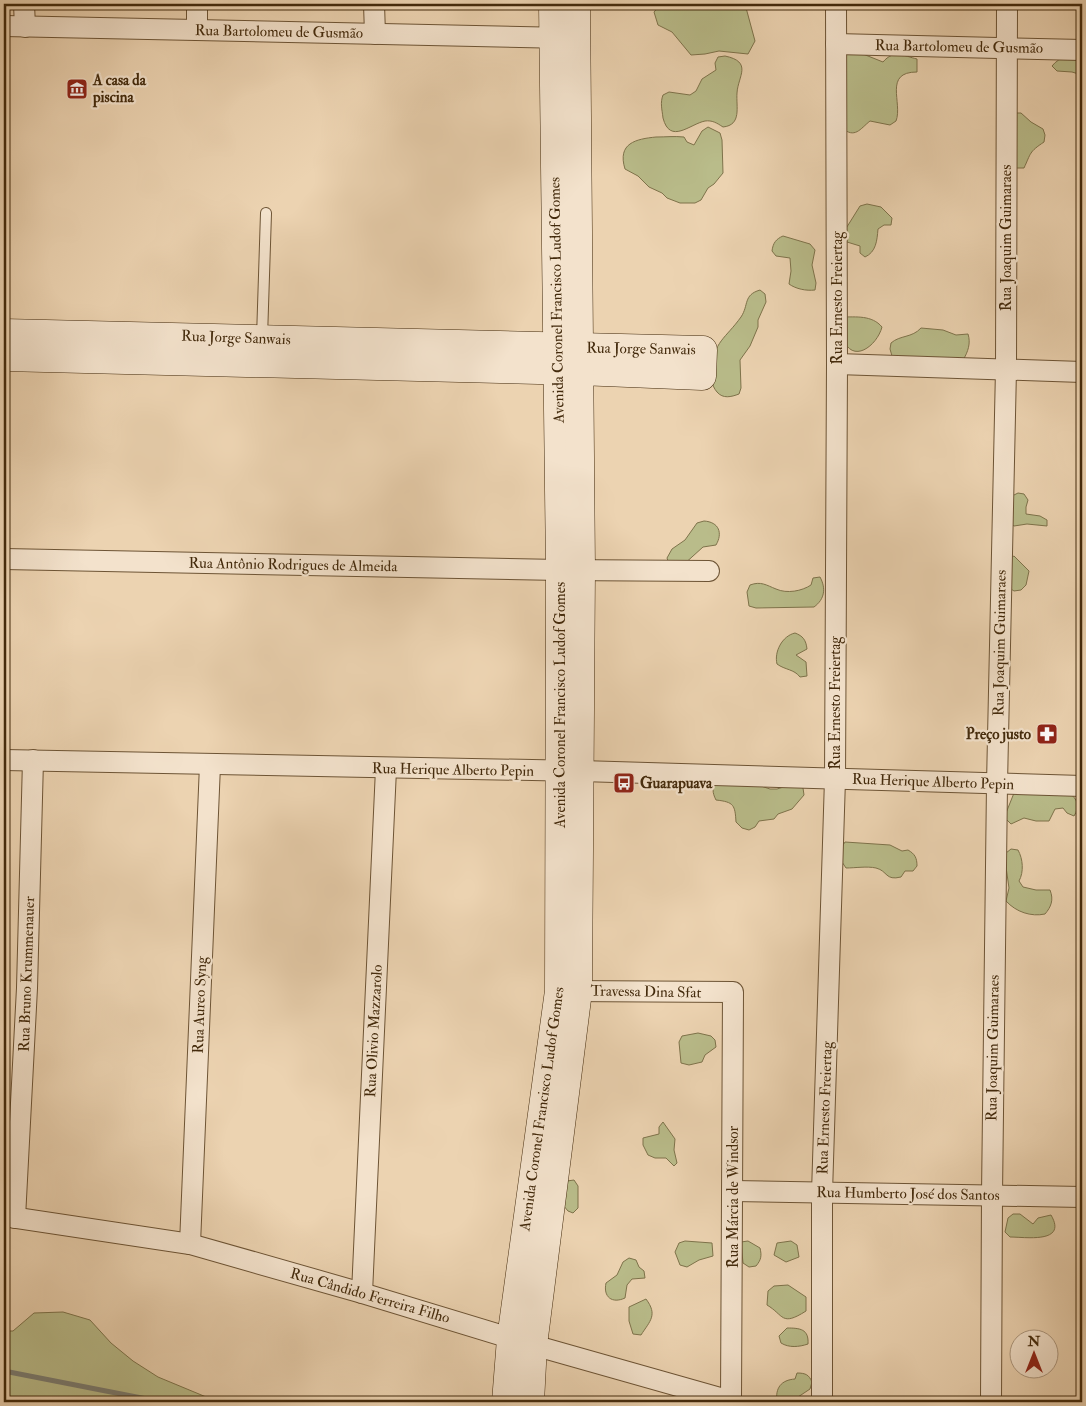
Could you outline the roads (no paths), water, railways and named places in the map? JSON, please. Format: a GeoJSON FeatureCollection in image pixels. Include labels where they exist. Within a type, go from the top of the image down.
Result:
{"type":"FeatureCollection","features":[{"type":"Feature","properties":{"kind":"street"},"geometry":{"type":"LineString","coordinates":[[24,4],[25,27]]}},
{"type":"Feature","properties":{"kind":"street"},"geometry":{"type":"LineString","coordinates":[[197,4],[197,30]]}},
{"type":"Feature","properties":{"kind":"street"},"geometry":{"type":"LineString","coordinates":[[374,4],[375,34]]}},
{"type":"Feature","properties":{"kind":"street","name":"Avenida Coronel Francisco Ludof Gomes"},"geometry":{"type":"LineString","coordinates":[[506,1402],[522,1342],[569,991],[571,570],[565,38],[554,4]]}},
{"type":"Feature","properties":{"kind":"street","name":"Avenida Coronel Francisco Ludof Gomes"},"geometry":{"type":"LineString","coordinates":[[565,38],[576,4]]}},
{"type":"Feature","properties":{"kind":"street","name":"Rua Ernesto Freiertag"},"geometry":{"type":"LineString","coordinates":[[822,1402],[822,1193],[835,779],[836,4]]}},
{"type":"Feature","properties":{"kind":"street","name":"Rua Joaquim Guimaraes"},"geometry":{"type":"LineString","coordinates":[[991,1402],[997,784],[1006,370],[1007,4]]}},
{"type":"Feature","properties":{"kind":"street","name":"Rua Bartolomeu de Gusmão"},"geometry":{"type":"LineString","coordinates":[[4,26],[565,38]]}},
{"type":"Feature","properties":{"kind":"street","name":"Rua Bartolomeu de Gusmão"},"geometry":{"type":"LineString","coordinates":[[836,44],[1082,50]]}},
{"type":"Feature","properties":{"kind":"street","name":"Rua Jorge Sanwais"},"geometry":{"type":"LineString","coordinates":[[4,333],[262,339],[568,359]]}},
{"type":"Feature","properties":{"kind":"street","name":"Rua Jorge Sanwais"},"geometry":{"type":"LineString","coordinates":[[4,357],[568,359]]}},
{"type":"Feature","properties":{"kind":"street"},"geometry":{"type":"LineString","coordinates":[[837,364],[1082,372]]}},
{"type":"Feature","properties":{"kind":"street","name":"Rua Antônio Rodrigues de Almeida"},"geometry":{"type":"LineString","coordinates":[[4,559],[709,571]]}},
{"type":"Feature","properties":{"kind":"street","name":"Rua Herique Alberto Pepin"},"geometry":{"type":"LineString","coordinates":[[4,760],[386,769],[570,771],[1082,786]]}},
{"type":"Feature","properties":{"kind":"street","name":"Rua Bruno Krummenauer"},"geometry":{"type":"LineString","coordinates":[[9,1217],[27,988],[33,760]]}},
{"type":"Feature","properties":{"kind":"street","name":"Rua Aureo Syng"},"geometry":{"type":"LineString","coordinates":[[190,1244],[210,765]]}},
{"type":"Feature","properties":{"kind":"street","name":"Rua Olivio Mazzarolo"},"geometry":{"type":"LineString","coordinates":[[362,1293],[386,769]]}},
{"type":"Feature","properties":{"kind":"street","name":"Travessa Dina Sfat"},"geometry":{"type":"LineString","coordinates":[[569,991],[733,992]]}},
{"type":"Feature","properties":{"kind":"street","name":"Rua Márcia de Windsor"},"geometry":{"type":"LineString","coordinates":[[731,1401],[733,992]]}},
{"type":"Feature","properties":{"kind":"street","name":"Rua Humberto José dos Santos"},"geometry":{"type":"LineString","coordinates":[[733,1191],[1082,1196]]}},
{"type":"Feature","properties":{"kind":"street","name":"Rua Cândido Ferreira Filho"},"geometry":{"type":"LineString","coordinates":[[9,1217],[190,1244],[362,1293],[522,1342],[731,1401]]}},
{"type":"Feature","properties":{"kind":"street","name":"Avenida Coronel Francisco Ludof Gomes"},"geometry":{"type":"LineString","coordinates":[[522,1342],[530,1402]]}},
{"type":"Feature","properties":{"kind":"lane"},"geometry":{"type":"LineString","coordinates":[[262,339],[266,213]]}},
{"type":"Feature","properties":{"kind":"waterway"},"geometry":{"type":"LineString","coordinates":[[4,1371],[162,1402]]}},
{"type":"Feature","properties":{"kind":"place","name":"A casa da piscina"},"geometry":{"type":"Point","coordinates":[77,89]}},
{"type":"Feature","properties":{"kind":"place","name":"Preço justo"},"geometry":{"type":"Point","coordinates":[1047,734]}},
{"type":"Feature","properties":{"kind":"place","name":"Guarapuava"},"geometry":{"type":"Point","coordinates":[624,783]}}]}
